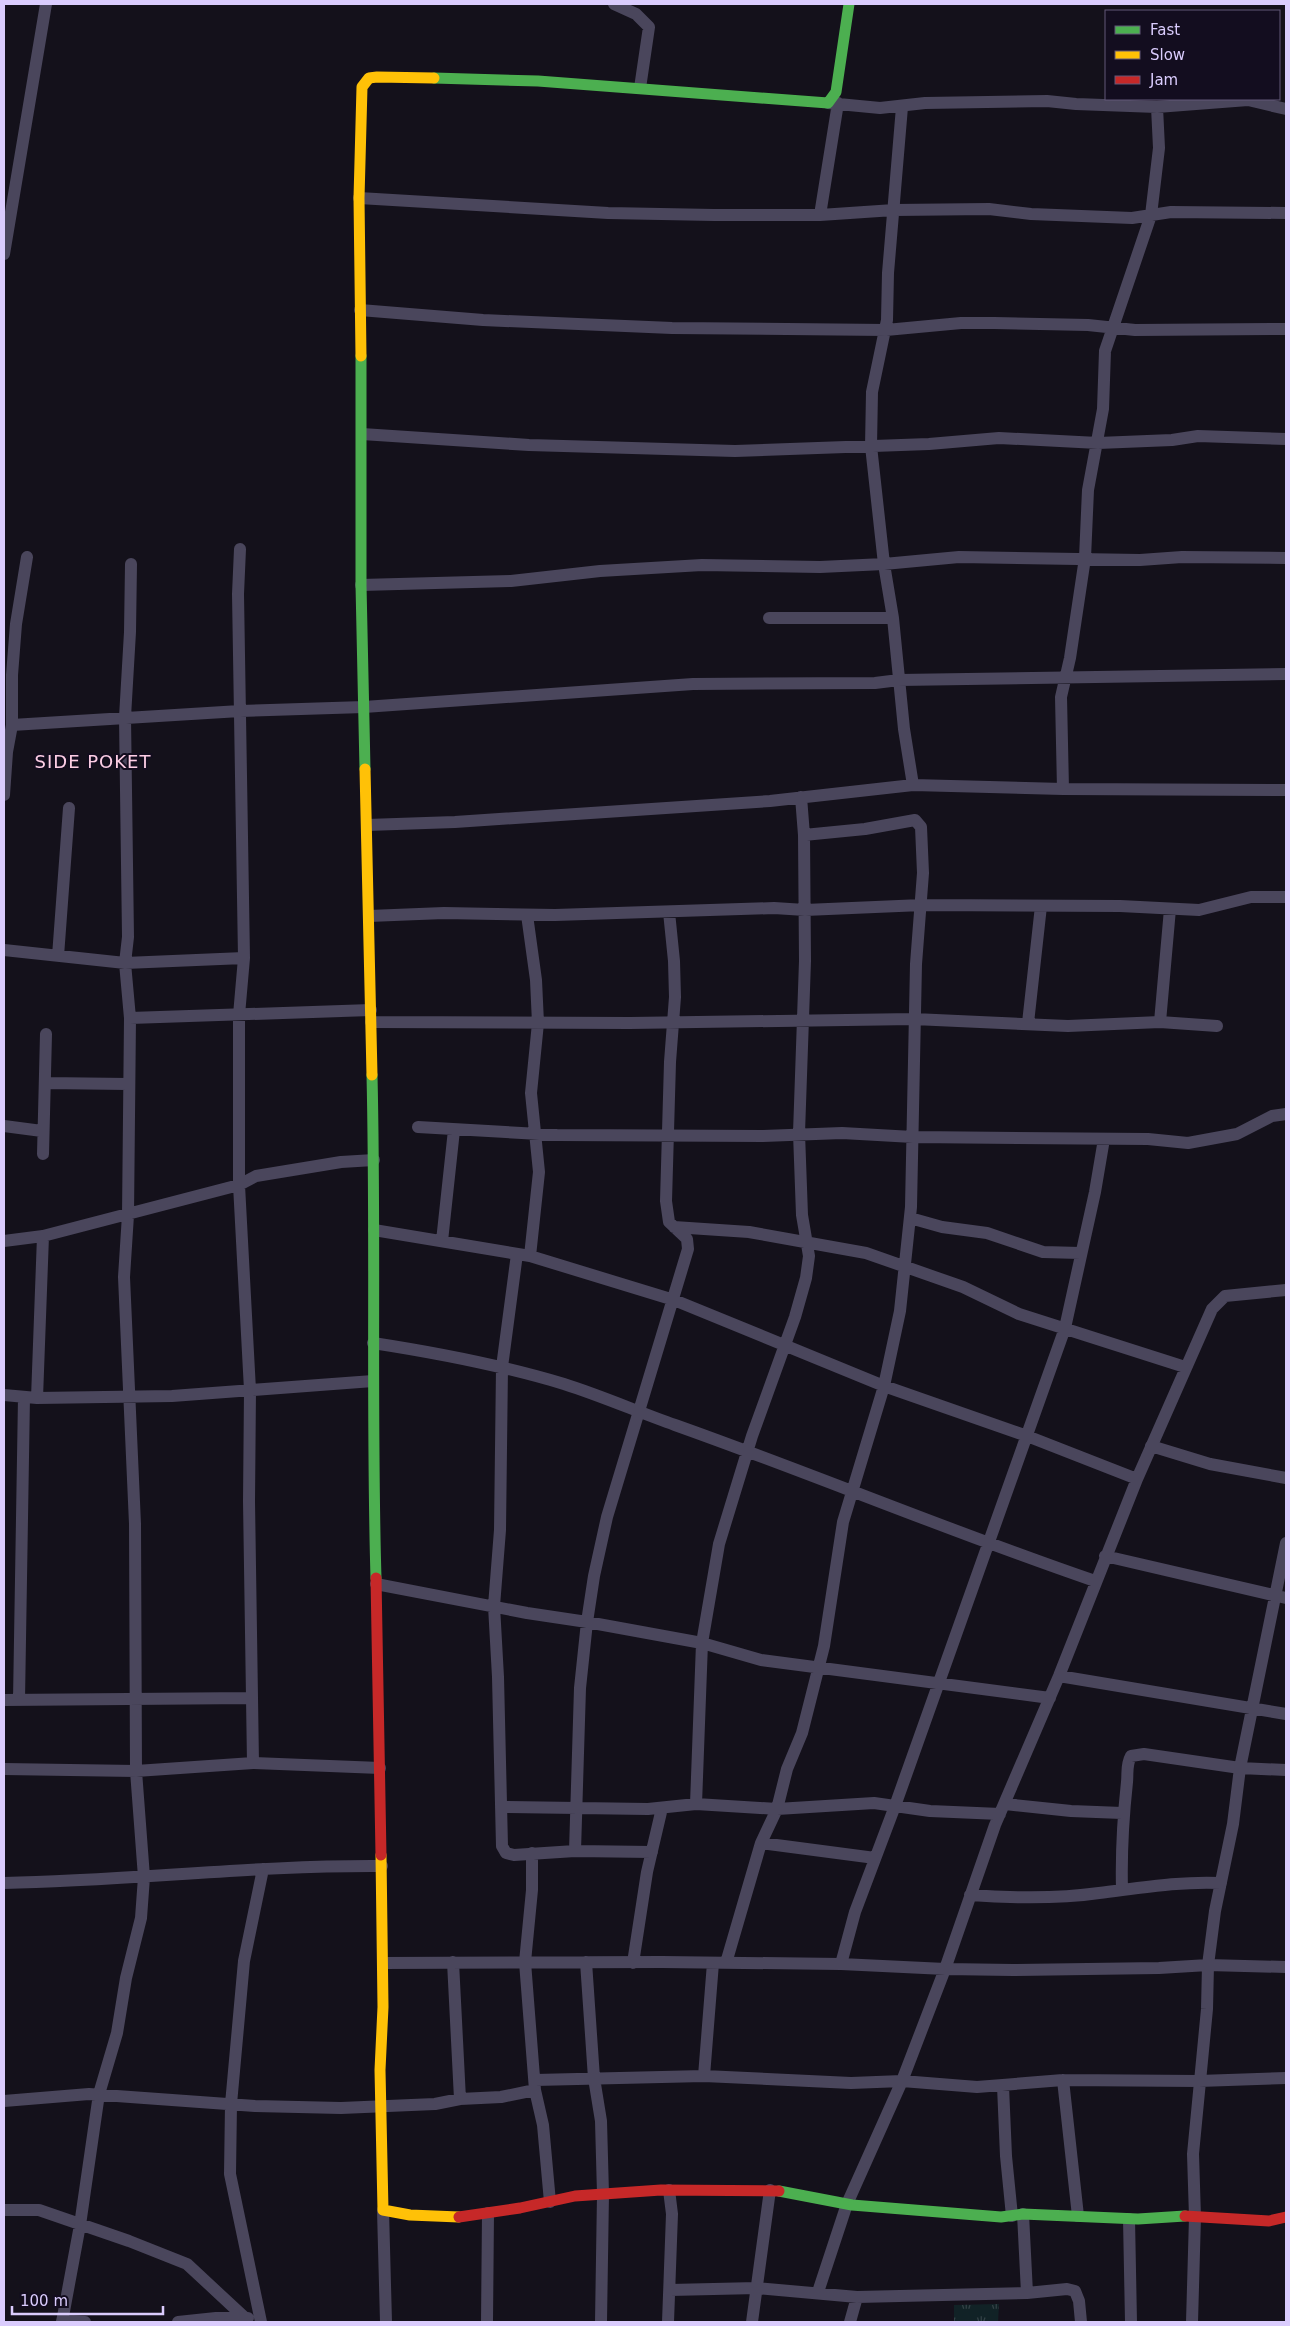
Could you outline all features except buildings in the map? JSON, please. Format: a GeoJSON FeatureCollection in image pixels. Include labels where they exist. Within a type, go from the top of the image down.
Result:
{"type":"FeatureCollection","features":[{"type":"Feature","properties":{"kind":"main road"},"geometry":{"type":"LineString","coordinates":[[849,4],[833,103],[538,81],[369,78],[362,87],[359,198],[362,434],[361,585],[374,1160],[373,1381],[382,1866],[381,2106],[383,2210],[410,2215],[458,2217],[575,2196],[669,2190],[770,2190],[847,2204],[1001,2217],[1018,2215],[1129,2219],[1176,2214],[1195,2217],[1269,2221],[1286,2218]]}},
{"type":"Feature","properties":{"kind":"street"},"geometry":{"type":"LineString","coordinates":[[4,254],[6,226],[46,4]]}},
{"type":"Feature","properties":{"kind":"street"},"geometry":{"type":"LineString","coordinates":[[614,4],[636,14],[649,27],[640,88]]}},
{"type":"Feature","properties":{"kind":"street"},"geometry":{"type":"LineString","coordinates":[[820,215],[833,103],[880,108],[925,103],[1038,101],[1157,107],[1248,100],[1286,109]]}},
{"type":"Feature","properties":{"kind":"street"},"geometry":{"type":"LineString","coordinates":[[902,107],[888,273],[886,330],[878,355],[872,392],[871,446],[884,564],[893,618],[904,729],[914,785]]}},
{"type":"Feature","properties":{"kind":"street"},"geometry":{"type":"LineString","coordinates":[[1063,788],[1061,697],[1064,676],[1070,658],[1085,558],[1088,490],[1103,409],[1105,351],[1132,266],[1151,215],[1159,148],[1157,107]]}},
{"type":"Feature","properties":{"kind":"street"},"geometry":{"type":"LineString","coordinates":[[359,198],[608,213],[820,215],[894,210],[989,210],[1031,214],[1132,218],[1171,212],[1286,212]]}},
{"type":"Feature","properties":{"kind":"street"},"geometry":{"type":"LineString","coordinates":[[360,310],[483,320],[672,328],[886,330],[961,323],[1114,326],[1135,330],[1286,329]]}},
{"type":"Feature","properties":{"kind":"street"},"geometry":{"type":"LineString","coordinates":[[362,434],[529,445],[735,451],[871,446],[1000,438],[1098,443],[1172,440],[1198,436],[1286,439]]}},
{"type":"Feature","properties":{"kind":"street"},"geometry":{"type":"LineString","coordinates":[[240,549],[238,594],[244,958],[239,1015],[239,1185],[250,1390],[249,1501],[253,1763]]}},
{"type":"Feature","properties":{"kind":"street"},"geometry":{"type":"LineString","coordinates":[[4,795],[7,752],[12,725],[12,675],[16,624],[27,557]]}},
{"type":"Feature","properties":{"kind":"street"},"geometry":{"type":"LineString","coordinates":[[361,585],[511,581],[600,571],[702,565],[820,567],[884,564],[959,557],[1140,560],[1182,557],[1286,558]]}},
{"type":"Feature","properties":{"kind":"street"},"geometry":{"type":"LineString","coordinates":[[85,2322],[62,2321],[80,2225],[99,2094],[117,2034],[126,1978],[141,1918],[144,1877],[136,1771],[135,1524],[124,1277],[128,1215],[130,1018],[125,963],[128,937],[125,717],[130,632],[131,564]]}},
{"type":"Feature","properties":{"kind":"street"},"geometry":{"type":"LineString","coordinates":[[769,618],[893,618]]}},
{"type":"Feature","properties":{"kind":"street"},"geometry":{"type":"LineString","coordinates":[[12,725],[240,711],[364,707],[693,684],[875,683],[899,680],[1064,676],[1286,674]]}},
{"type":"Feature","properties":{"kind":"street"},"geometry":{"type":"LineString","coordinates":[[367,825],[455,822],[801,797],[914,785],[1286,790]]}},
{"type":"Feature","properties":{"kind":"street"},"geometry":{"type":"LineString","coordinates":[[696,1804],[702,1643],[719,1544],[748,1450],[784,1345],[796,1317],[806,1278],[808,1256],[802,1215],[799,1134],[805,910],[804,835],[801,797]]}},
{"type":"Feature","properties":{"kind":"street"},"geometry":{"type":"LineString","coordinates":[[58,956],[69,808]]}},
{"type":"Feature","properties":{"kind":"street"},"geometry":{"type":"LineString","coordinates":[[704,2076],[720,1963],[761,1843],[777,1809],[787,1769],[802,1733],[824,1646],[843,1522],[884,1386],[900,1311],[910,1218],[916,964],[922,905],[921,827],[915,820],[865,829],[804,835]]}},
{"type":"Feature","properties":{"kind":"street"},"geometry":{"type":"LineString","coordinates":[[369,916],[444,914],[527,915],[774,908],[805,910],[922,905],[1120,906],[1199,910],[1251,897],[1286,897]]}},
{"type":"Feature","properties":{"kind":"street"},"geometry":{"type":"LineString","coordinates":[[1028,1023],[1040,906]]}},
{"type":"Feature","properties":{"kind":"street"},"geometry":{"type":"LineString","coordinates":[[1160,1022],[1170,909]]}},
{"type":"Feature","properties":{"kind":"street"},"geometry":{"type":"LineString","coordinates":[[575,1851],[580,1688],[587,1622],[607,1517],[688,1249],[687,1239],[669,1222],[667,1214],[666,1172],[670,1062],[674,1022],[674,961],[669,912]]}},
{"type":"Feature","properties":{"kind":"street"},"geometry":{"type":"LineString","coordinates":[[527,915],[536,980],[538,1023],[531,1092],[539,1172],[502,1367],[500,1530],[494,1606],[498,1677],[502,1846],[506,1853],[514,1855],[575,1851],[652,1852]]}},
{"type":"Feature","properties":{"kind":"street"},"geometry":{"type":"LineString","coordinates":[[4,950],[125,963],[244,958]]}},
{"type":"Feature","properties":{"kind":"street"},"geometry":{"type":"LineString","coordinates":[[130,1018],[239,1015],[371,1016],[538,1023],[914,1019],[1068,1026],[1160,1022],[1218,1026]]}},
{"type":"Feature","properties":{"kind":"street"},"geometry":{"type":"LineString","coordinates":[[43,1154],[42,1131],[46,1034]]}},
{"type":"Feature","properties":{"kind":"street"},"geometry":{"type":"LineString","coordinates":[[45,1082],[128,1084]]}},
{"type":"Feature","properties":{"kind":"street"},"geometry":{"type":"LineString","coordinates":[[418,1127],[534,1134],[763,1136],[799,1134],[1148,1139],[1188,1143],[1237,1134],[1272,1116],[1286,1114]]}},
{"type":"Feature","properties":{"kind":"street"},"geometry":{"type":"LineString","coordinates":[[4,1126],[42,1131]]}},
{"type":"Feature","properties":{"kind":"street"},"geometry":{"type":"LineString","coordinates":[[442,1241],[454,1130]]}},
{"type":"Feature","properties":{"kind":"street"},"geometry":{"type":"LineString","coordinates":[[841,1964],[855,1912],[895,1806],[1065,1328],[1080,1253],[1095,1192],[1104,1139]]}},
{"type":"Feature","properties":{"kind":"street"},"geometry":{"type":"LineString","coordinates":[[4,1241],[42,1236],[128,1215],[239,1185],[256,1176],[341,1162],[374,1160]]}},
{"type":"Feature","properties":{"kind":"street"},"geometry":{"type":"LineString","coordinates":[[910,1218],[942,1226],[987,1233],[1043,1252],[1080,1253]]}},
{"type":"Feature","properties":{"kind":"street"},"geometry":{"type":"LineString","coordinates":[[674,1227],[749,1232],[866,1253],[963,1287],[1020,1314],[1185,1367]]}},
{"type":"Feature","properties":{"kind":"street"},"geometry":{"type":"LineString","coordinates":[[374,1230],[523,1255],[674,1300],[884,1386],[1027,1436],[1137,1480]]}},
{"type":"Feature","properties":{"kind":"street"},"geometry":{"type":"LineString","coordinates":[[38,1398],[42,1236]]}},
{"type":"Feature","properties":{"kind":"street"},"geometry":{"type":"LineString","coordinates":[[818,2292],[847,2204],[902,2081],[945,1969],[1002,1809],[1050,1698],[1105,1556],[1151,1446],[1212,1309],[1225,1296],[1286,1290]]}},
{"type":"Feature","properties":{"kind":"street"},"geometry":{"type":"LineString","coordinates":[[373,1343],[433,1352],[502,1367],[566,1385],[748,1450],[853,1492],[1095,1581]]}},
{"type":"Feature","properties":{"kind":"street"},"geometry":{"type":"LineString","coordinates":[[4,1395],[38,1398],[172,1396],[373,1381]]}},
{"type":"Feature","properties":{"kind":"street"},"geometry":{"type":"LineString","coordinates":[[19,1700],[24,1397]]}},
{"type":"Feature","properties":{"kind":"street"},"geometry":{"type":"LineString","coordinates":[[1151,1446],[1210,1464],[1286,1478]]}},
{"type":"Feature","properties":{"kind":"street"},"geometry":{"type":"LineString","coordinates":[[1192,2322],[1195,2217],[1193,2154],[1207,2009],[1208,1965],[1240,1768],[1252,1710],[1280,1597],[1286,1543]]}},
{"type":"Feature","properties":{"kind":"street"},"geometry":{"type":"LineString","coordinates":[[1105,1556],[1280,1597]]}},
{"type":"Feature","properties":{"kind":"street"},"geometry":{"type":"LineString","coordinates":[[376,1584],[526,1613],[702,1643],[762,1660],[937,1685],[1050,1698]]}},
{"type":"Feature","properties":{"kind":"street"},"geometry":{"type":"LineString","coordinates":[[1059,1676],[1142,1688],[1252,1710],[1286,1714]]}},
{"type":"Feature","properties":{"kind":"street"},"geometry":{"type":"LineString","coordinates":[[4,1700],[252,1698]]}},
{"type":"Feature","properties":{"kind":"street"},"geometry":{"type":"LineString","coordinates":[[1122,1889],[1122,1813],[1127,1780],[1126,1765],[1131,1756],[1154,1755],[1240,1768],[1286,1770]]}},
{"type":"Feature","properties":{"kind":"street"},"geometry":{"type":"LineString","coordinates":[[4,1769],[136,1771],[253,1763],[380,1768]]}},
{"type":"Feature","properties":{"kind":"street"},"geometry":{"type":"LineString","coordinates":[[501,1807],[662,1808],[696,1804],[777,1809],[874,1803],[930,1811],[1002,1809],[1122,1813]]}},
{"type":"Feature","properties":{"kind":"street"},"geometry":{"type":"LineString","coordinates":[[633,1963],[646,1872],[662,1808]]}},
{"type":"Feature","properties":{"kind":"street"},"geometry":{"type":"LineString","coordinates":[[761,1843],[876,1858]]}},
{"type":"Feature","properties":{"kind":"street"},"geometry":{"type":"LineString","coordinates":[[532,1853],[532,1890],[525,1962],[535,2085],[543,2125],[550,2202]]}},
{"type":"Feature","properties":{"kind":"street"},"geometry":{"type":"LineString","coordinates":[[4,1883],[144,1877],[263,1869],[382,1866]]}},
{"type":"Feature","properties":{"kind":"street"},"geometry":{"type":"LineString","coordinates":[[178,2322],[244,2317],[261,2321],[230,2174],[231,2104],[244,1961],[263,1869]]}},
{"type":"Feature","properties":{"kind":"street"},"geometry":{"type":"LineString","coordinates":[[970,1895],[1014,1898],[1099,1893],[1197,1882],[1221,1883]]}},
{"type":"Feature","properties":{"kind":"street"},"geometry":{"type":"LineString","coordinates":[[453,1962],[460,2099]]}},
{"type":"Feature","properties":{"kind":"street"},"geometry":{"type":"LineString","coordinates":[[586,1962],[594,2078],[601,2121],[603,2194],[601,2322]]}},
{"type":"Feature","properties":{"kind":"street"},"geometry":{"type":"LineString","coordinates":[[383,1963],[841,1964],[945,1969],[1160,1968],[1208,1965],[1286,1967]]}},
{"type":"Feature","properties":{"kind":"street"},"geometry":{"type":"LineString","coordinates":[[4,2101],[99,2094],[231,2104],[341,2108],[435,2104],[460,2099],[501,2097],[535,2085],[594,2078],[704,2076],[851,2083],[902,2081],[977,2087],[1063,2080],[1199,2081],[1286,2078]]}},
{"type":"Feature","properties":{"kind":"street"},"geometry":{"type":"LineString","coordinates":[[1063,2080],[1078,2216]]}},
{"type":"Feature","properties":{"kind":"street"},"geometry":{"type":"LineString","coordinates":[[1004,2086],[1006,2156],[1018,2215],[1028,2293]]}},
{"type":"Feature","properties":{"kind":"street"},"geometry":{"type":"LineString","coordinates":[[668,2322],[672,2214],[669,2190]]}},
{"type":"Feature","properties":{"kind":"street"},"geometry":{"type":"LineString","coordinates":[[752,2322],[770,2190]]}},
{"type":"Feature","properties":{"kind":"street"},"geometry":{"type":"LineString","coordinates":[[4,2210],[39,2210],[186,2264],[244,2317]]}},
{"type":"Feature","properties":{"kind":"street"},"geometry":{"type":"LineString","coordinates":[[383,2210],[386,2322]]}},
{"type":"Feature","properties":{"kind":"street"},"geometry":{"type":"LineString","coordinates":[[487,2322],[488,2213]]}},
{"type":"Feature","properties":{"kind":"street"},"geometry":{"type":"LineString","coordinates":[[1129,2219],[1130,2322]]}},
{"type":"Feature","properties":{"kind":"street"},"geometry":{"type":"LineString","coordinates":[[670,2290],[757,2288],[857,2297],[1028,2293],[1067,2289],[1075,2292],[1079,2301],[1081,2322]]}},
{"type":"Feature","properties":{"kind":"street"},"geometry":{"type":"LineString","coordinates":[[850,2322],[857,2297]]}},
{"type":"Feature","properties":{"kind":"green space"},"geometry":{"type":"Polygon","coordinates":[[[999,2304],[998,2322],[954,2322],[954,2305],[999,2304]]]}},
{"type":"Feature","properties":{"kind":"traffic: fast"},"geometry":{"type":"LineString","coordinates":[[434,78],[538,81],[828,103],[836,92],[849,4]]}},
{"type":"Feature","properties":{"kind":"traffic: fast"},"geometry":{"type":"LineString","coordinates":[[361,356],[361,585],[365,769]]}},
{"type":"Feature","properties":{"kind":"traffic: fast"},"geometry":{"type":"LineString","coordinates":[[372,1075],[376,1578]]}},
{"type":"Feature","properties":{"kind":"traffic: fast"},"geometry":{"type":"LineString","coordinates":[[779,2191],[852,2205],[1001,2217],[1023,2214],[1138,2219],[1185,2216]]}},
{"type":"Feature","properties":{"kind":"traffic: slow"},"geometry":{"type":"LineString","coordinates":[[361,356],[359,198],[362,87],[369,78],[434,78]]}},
{"type":"Feature","properties":{"kind":"traffic: slow"},"geometry":{"type":"LineString","coordinates":[[365,769],[372,1075]]}},
{"type":"Feature","properties":{"kind":"traffic: slow"},"geometry":{"type":"LineString","coordinates":[[381,1855],[383,2007],[380,2070],[383,2210],[410,2215],[459,2217]]}},
{"type":"Feature","properties":{"kind":"traffic: jam"},"geometry":{"type":"LineString","coordinates":[[376,1578],[381,1855]]}},
{"type":"Feature","properties":{"kind":"traffic: jam"},"geometry":{"type":"LineString","coordinates":[[459,2217],[520,2208],[575,2196],[661,2190],[779,2191]]}},
{"type":"Feature","properties":{"kind":"traffic: jam"},"geometry":{"type":"LineString","coordinates":[[1185,2216],[1269,2221],[1286,2217]]}},
{"type":"Feature","properties":{"kind":"district","name":"SIDE POKET"},"geometry":{"type":"Point","coordinates":[93,762]}}]}
